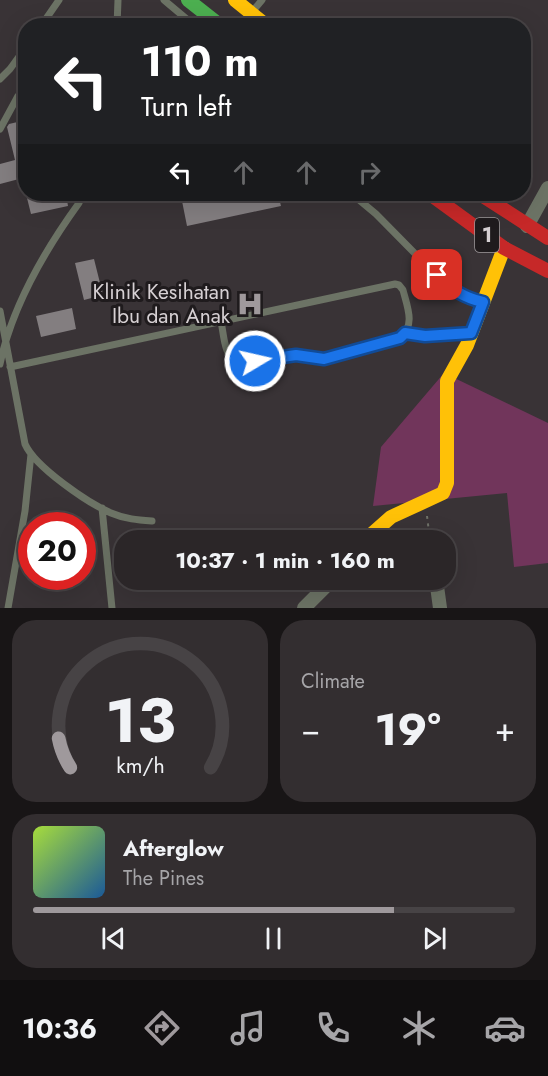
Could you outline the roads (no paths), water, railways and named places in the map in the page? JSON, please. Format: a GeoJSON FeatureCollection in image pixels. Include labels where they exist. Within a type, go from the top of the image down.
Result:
{"type":"FeatureCollection","features":[{"type":"Feature","properties":{"kind":"street"},"geometry":{"type":"LineString","coordinates":[[188,0],[211,18]]}},
{"type":"Feature","properties":{"kind":"street"},"geometry":{"type":"LineString","coordinates":[[236,0],[258,18]]}},
{"type":"Feature","properties":{"kind":"street"},"geometry":{"type":"LineString","coordinates":[[527,226],[548,188]]}},
{"type":"Feature","properties":{"kind":"street","name":"1"},"geometry":{"type":"LineString","coordinates":[[440,201],[504,248],[548,271]]}},
{"type":"Feature","properties":{"kind":"street","name":"1"},"geometry":{"type":"LineString","coordinates":[[490,201],[548,238]]}},
{"type":"Feature","properties":{"kind":"street"},"geometry":{"type":"LineString","coordinates":[[373,530],[388,518],[443,493],[446,489],[447,381],[467,345],[504,248]]}},
{"type":"Feature","properties":{"kind":"street"},"geometry":{"type":"LineString","coordinates":[[304,608],[322,590]]}},
{"type":"Feature","properties":{"kind":"street"},"geometry":{"type":"LineString","coordinates":[[438,590],[440,608]]}},
{"type":"Feature","properties":{"kind":"lane"},"geometry":{"type":"LineString","coordinates":[[47,18],[59,0]]}},
{"type":"Feature","properties":{"kind":"lane"},"geometry":{"type":"LineString","coordinates":[[117,18],[118,0]]}},
{"type":"Feature","properties":{"kind":"lane"},"geometry":{"type":"LineString","coordinates":[[164,0],[185,18]]}},
{"type":"Feature","properties":{"kind":"lane"},"geometry":{"type":"LineString","coordinates":[[251,12],[262,0]]}},
{"type":"Feature","properties":{"kind":"lane"},"geometry":{"type":"LineString","coordinates":[[201,18],[205,13]]}},
{"type":"Feature","properties":{"kind":"lane"},"geometry":{"type":"LineString","coordinates":[[0,79],[18,58]]}},
{"type":"Feature","properties":{"kind":"lane"},"geometry":{"type":"LineString","coordinates":[[0,129],[18,96]]}},
{"type":"Feature","properties":{"kind":"lane"},"geometry":{"type":"LineString","coordinates":[[360,201],[445,284],[467,299],[483,302]]}},
{"type":"Feature","properties":{"kind":"lane"},"geometry":{"type":"LineString","coordinates":[[0,364],[6,340],[29,286],[60,230],[79,203]]}},
{"type":"Feature","properties":{"kind":"lane"},"geometry":{"type":"LineString","coordinates":[[10,367],[221,321],[394,284],[399,285],[403,290],[410,324],[400,338],[324,359],[296,355],[239,364],[232,361],[228,355],[221,321]]}},
{"type":"Feature","properties":{"kind":"lane"},"geometry":{"type":"LineString","coordinates":[[0,311],[26,444],[31,454],[76,492],[102,508],[133,520],[152,521]]}},
{"type":"Feature","properties":{"kind":"lane"},"geometry":{"type":"LineString","coordinates":[[405,333],[425,336],[471,333]]}},
{"type":"Feature","properties":{"kind":"lane"},"geometry":{"type":"LineString","coordinates":[[9,608],[25,511],[31,454]]}},
{"type":"Feature","properties":{"kind":"lane"},"geometry":{"type":"LineString","coordinates":[[102,508],[112,608]]}},
{"type":"Feature","properties":{"kind":"place","name":"Klinik Kesihatan Ibu dan Anak"},"geometry":{"type":"Point","coordinates":[250,304]}}]}
